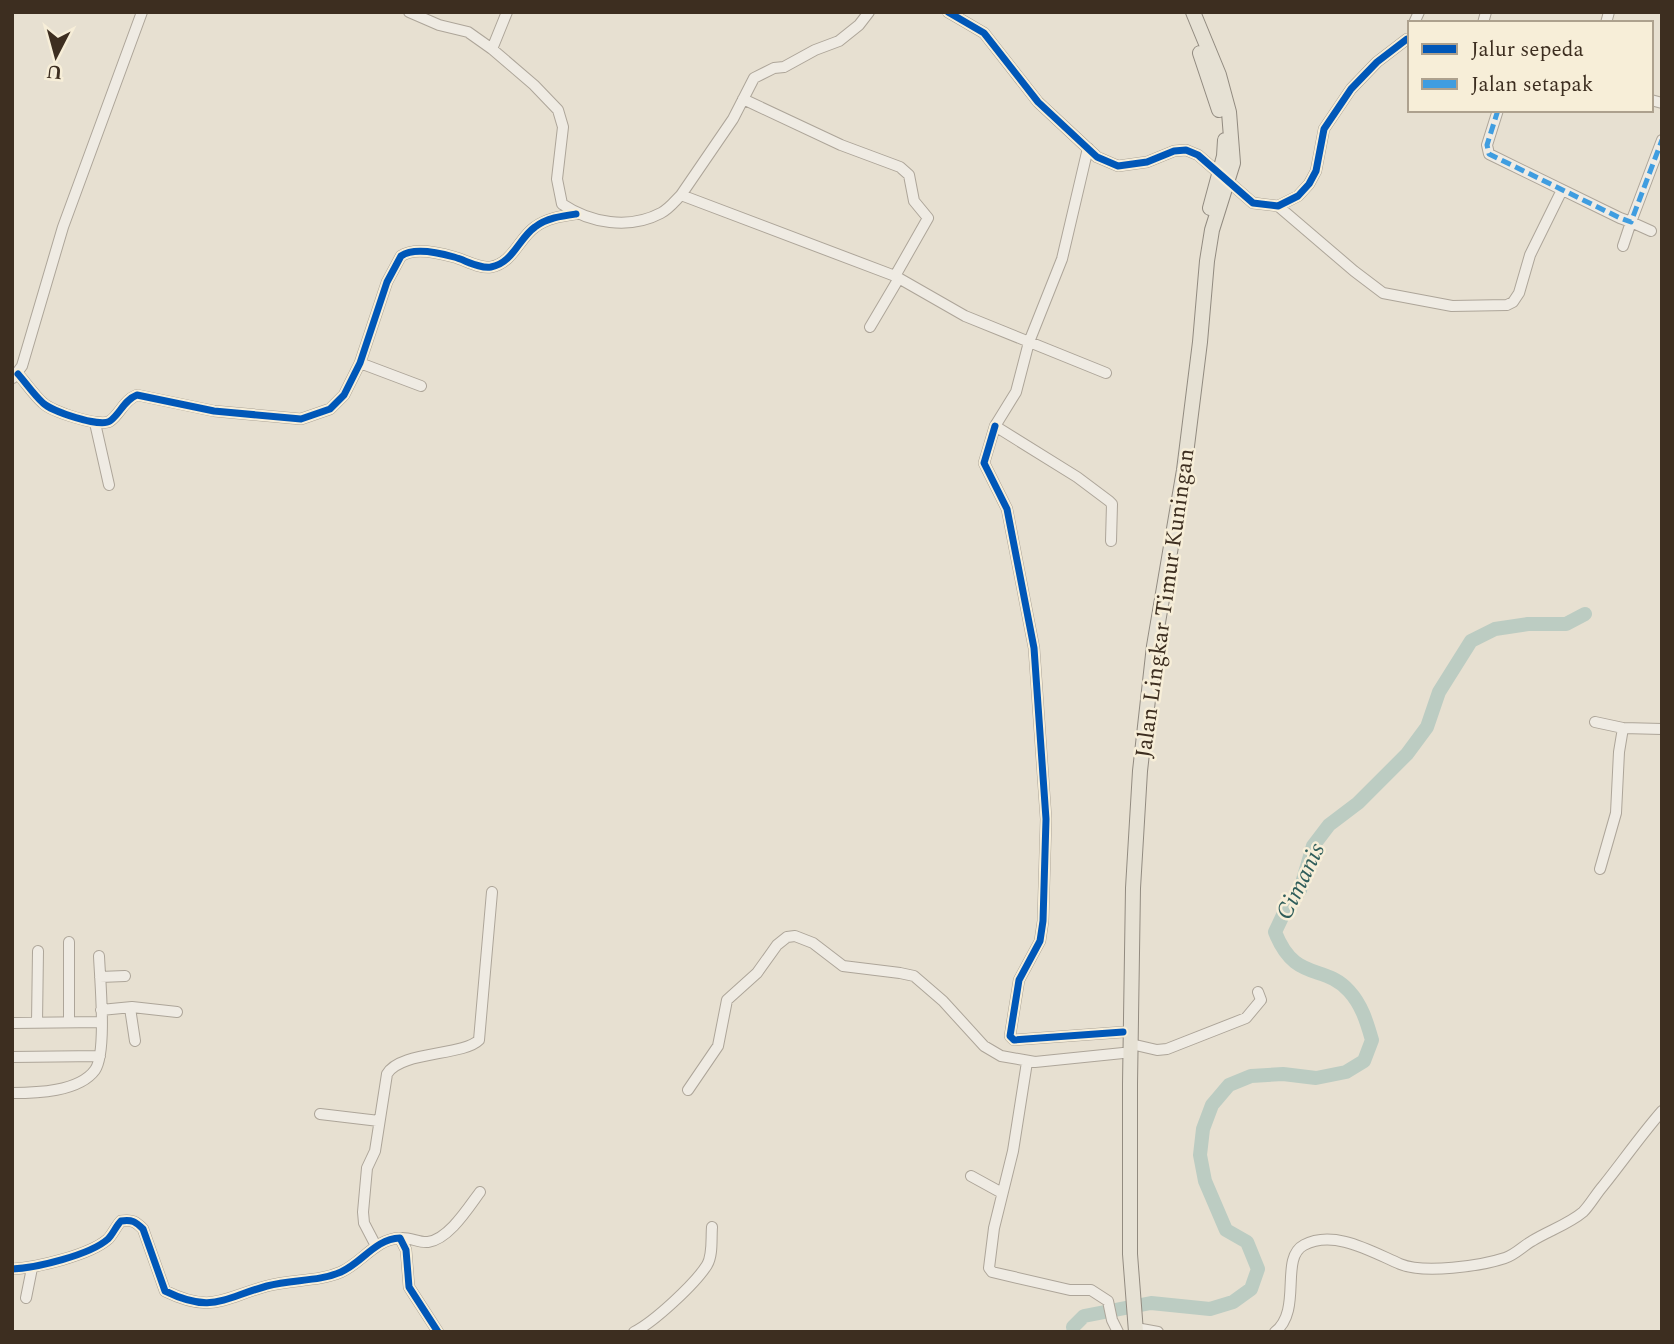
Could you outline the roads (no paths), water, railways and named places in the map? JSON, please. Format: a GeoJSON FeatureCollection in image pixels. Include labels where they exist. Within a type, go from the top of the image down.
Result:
{"type":"FeatureCollection","features":[{"type":"Feature","properties":{"kind":"main road","name":"Jalan Lingkar Timur Kuningan"},"geometry":{"type":"LineString","coordinates":[[1131,1328],[1126,1043],[1140,771],[1154,646],[1184,470],[1207,261],[1224,178],[1224,127],[1205,64],[1184,12]]}},
{"type":"Feature","properties":{"kind":"main road","name":"Jalan Lingkar Timur Kuningan"},"geometry":{"type":"LineString","coordinates":[[1193,12],[1219,75],[1229,112],[1234,148],[1233,163],[1224,178]]}},
{"type":"Feature","properties":{"kind":"street"},"geometry":{"type":"LineString","coordinates":[[142,12],[63,227],[15,376],[43,403],[103,424],[110,421],[132,397],[143,395],[214,411],[301,419],[330,410],[340,401],[359,363],[387,282],[401,256],[414,252],[452,256],[489,268],[499,264],[515,251],[534,227],[558,216],[576,214],[610,222],[640,220],[661,213],[681,195],[733,119],[754,78],[839,41],[859,25],[869,12]]}},
{"type":"Feature","properties":{"kind":"street"},"geometry":{"type":"LineString","coordinates":[[409,12],[439,25],[468,32],[534,85],[558,110],[562,127],[557,179],[562,204],[576,214]]}},
{"type":"Feature","properties":{"kind":"street"},"geometry":{"type":"LineString","coordinates":[[492,49],[507,12]]}},
{"type":"Feature","properties":{"kind":"street"},"geometry":{"type":"LineString","coordinates":[[948,12],[984,33],[1038,102],[1097,157],[1118,166],[1147,162],[1174,151],[1186,150],[1198,155],[1253,203],[1278,206],[1298,196],[1310,184],[1316,171],[1324,129],[1351,89],[1377,62],[1408,38]]}},
{"type":"Feature","properties":{"kind":"street"},"geometry":{"type":"LineString","coordinates":[[743,99],[841,145],[900,167],[909,175],[914,201],[928,218],[870,327]]}},
{"type":"Feature","properties":{"kind":"street"},"geometry":{"type":"LineString","coordinates":[[1497,112],[1487,145],[1489,154],[1651,231]]}},
{"type":"Feature","properties":{"kind":"street"},"geometry":{"type":"LineString","coordinates":[[1622,246],[1662,140]]}},
{"type":"Feature","properties":{"kind":"street"},"geometry":{"type":"LineString","coordinates":[[1087,148],[1062,259],[1029,342],[1016,392],[995,426],[984,463],[1007,509],[1032,637],[1041,712],[1046,819],[1040,942],[1019,980],[1010,1036],[1014,1040],[1126,1043],[1163,1050],[1247,1018],[1261,1000],[1258,992]]}},
{"type":"Feature","properties":{"kind":"street"},"geometry":{"type":"LineString","coordinates":[[1278,206],[1383,293],[1452,306],[1507,304],[1513,302],[1519,293],[1530,255],[1562,190]]}},
{"type":"Feature","properties":{"kind":"street"},"geometry":{"type":"LineString","coordinates":[[681,195],[897,277],[965,316],[1106,373]]}},
{"type":"Feature","properties":{"kind":"street"},"geometry":{"type":"LineString","coordinates":[[359,363],[421,386]]}},
{"type":"Feature","properties":{"kind":"street"},"geometry":{"type":"LineString","coordinates":[[94,423],[109,485]]}},
{"type":"Feature","properties":{"kind":"street"},"geometry":{"type":"LineString","coordinates":[[995,426],[1077,477],[1109,501],[1112,507],[1111,541]]}},
{"type":"Feature","properties":{"kind":"street"},"geometry":{"type":"LineString","coordinates":[[1595,722],[1662,729]]}},
{"type":"Feature","properties":{"kind":"street"},"geometry":{"type":"LineString","coordinates":[[1600,869],[1616,813],[1623,727]]}},
{"type":"Feature","properties":{"kind":"street"},"geometry":{"type":"LineString","coordinates":[[376,1246],[363,1218],[366,1172],[375,1151],[389,1070],[429,1054],[473,1045],[480,1040],[492,892]]}},
{"type":"Feature","properties":{"kind":"street"},"geometry":{"type":"LineString","coordinates":[[688,1090],[718,1046],[727,1000],[757,973],[777,945],[788,937],[795,936],[813,943],[843,966],[914,976],[943,1001],[984,1046],[1001,1056],[1027,1062],[1126,1043]]}},
{"type":"Feature","properties":{"kind":"street"},"geometry":{"type":"LineString","coordinates":[[69,942],[69,1022]]}},
{"type":"Feature","properties":{"kind":"street"},"geometry":{"type":"LineString","coordinates":[[37,951],[37,1023]]}},
{"type":"Feature","properties":{"kind":"street"},"geometry":{"type":"LineString","coordinates":[[12,1093],[48,1092],[93,1073],[100,1056],[99,956]]}},
{"type":"Feature","properties":{"kind":"street"},"geometry":{"type":"LineString","coordinates":[[100,977],[125,976]]}},
{"type":"Feature","properties":{"kind":"street"},"geometry":{"type":"LineString","coordinates":[[101,1010],[130,1008],[177,1012]]}},
{"type":"Feature","properties":{"kind":"street"},"geometry":{"type":"LineString","coordinates":[[130,1008],[135,1041]]}},
{"type":"Feature","properties":{"kind":"street"},"geometry":{"type":"LineString","coordinates":[[12,1023],[101,1022]]}},
{"type":"Feature","properties":{"kind":"street"},"geometry":{"type":"LineString","coordinates":[[12,1056],[100,1056]]}},
{"type":"Feature","properties":{"kind":"street"},"geometry":{"type":"LineString","coordinates":[[1027,1062],[1013,1151],[994,1227],[989,1268],[992,1272],[1070,1290],[1091,1290],[1108,1301],[1112,1320],[1131,1328],[1158,1332]]}},
{"type":"Feature","properties":{"kind":"street"},"geometry":{"type":"LineString","coordinates":[[1275,1332],[1286,1320],[1289,1312],[1294,1254],[1304,1245],[1317,1240],[1335,1240],[1369,1249],[1416,1269],[1453,1267],[1509,1257],[1584,1211],[1662,1111]]}},
{"type":"Feature","properties":{"kind":"street"},"geometry":{"type":"LineString","coordinates":[[320,1114],[379,1121]]}},
{"type":"Feature","properties":{"kind":"street"},"geometry":{"type":"LineString","coordinates":[[971,1176],[1002,1193]]}},
{"type":"Feature","properties":{"kind":"street"},"geometry":{"type":"LineString","coordinates":[[12,1269],[32,1268],[95,1246],[107,1240],[121,1221],[128,1220],[136,1222],[143,1229],[164,1291],[202,1304],[232,1299],[268,1286],[340,1273],[391,1238],[425,1242],[438,1237],[455,1226],[480,1192]]}},
{"type":"Feature","properties":{"kind":"street"},"geometry":{"type":"LineString","coordinates":[[634,1332],[676,1299],[708,1264],[712,1227]]}},
{"type":"Feature","properties":{"kind":"street"},"geometry":{"type":"LineString","coordinates":[[400,1238],[406,1250],[409,1287],[438,1332]]}},
{"type":"Feature","properties":{"kind":"street"},"geometry":{"type":"LineString","coordinates":[[26,1298],[32,1268]]}},
{"type":"Feature","properties":{"kind":"waterway","name":"Cimanis"},"geometry":{"type":"LineString","coordinates":[[1074,1332],[1073,1327],[1084,1316],[1151,1303],[1210,1309],[1233,1302],[1251,1289],[1258,1269],[1247,1242],[1226,1230],[1205,1181],[1200,1155],[1203,1129],[1212,1105],[1229,1085],[1251,1076],[1283,1074],[1316,1078],[1346,1072],[1364,1061],[1372,1040],[1354,996],[1330,977],[1301,966],[1291,959],[1275,932],[1300,890],[1313,846],[1329,825],[1358,803],[1407,754],[1427,727],[1439,692],[1471,641],[1495,629],[1528,624],[1566,624],[1585,614]]}}]}
